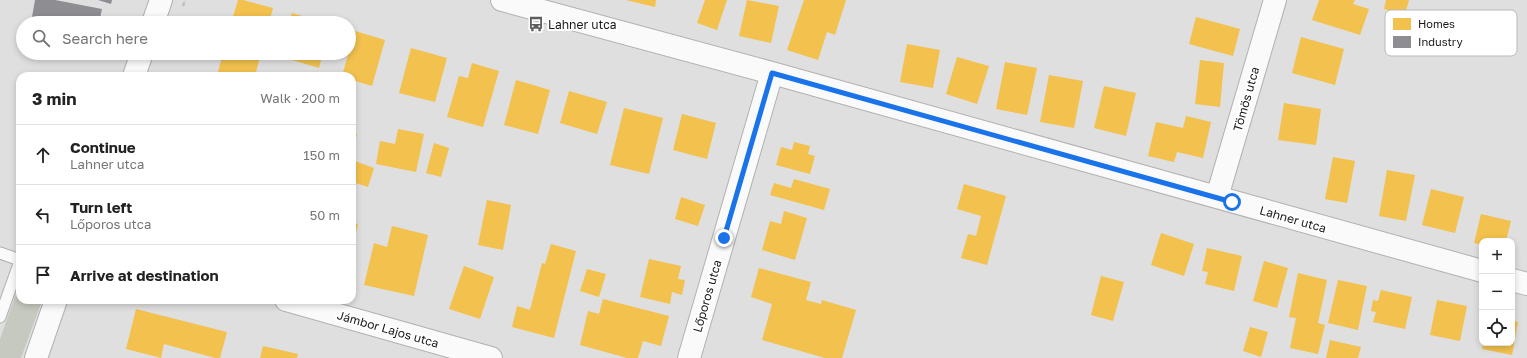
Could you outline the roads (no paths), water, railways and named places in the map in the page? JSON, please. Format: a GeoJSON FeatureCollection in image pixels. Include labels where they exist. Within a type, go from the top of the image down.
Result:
{"type":"FeatureCollection","features":[{"type":"Feature","properties":{"kind":"street"},"geometry":{"type":"LineString","coordinates":[[155,16],[161,0]]}},
{"type":"Feature","properties":{"kind":"street","name":"Lahner utca"},"geometry":{"type":"LineString","coordinates":[[502,0],[772,73],[1479,271]]}},
{"type":"Feature","properties":{"kind":"street","name":"Tömös utca"},"geometry":{"type":"LineString","coordinates":[[1217,197],[1275,0]]}},
{"type":"Feature","properties":{"kind":"street"},"geometry":{"type":"LineString","coordinates":[[135,72],[140,60]]}},
{"type":"Feature","properties":{"kind":"street","name":"Lőporos utca"},"geometry":{"type":"LineString","coordinates":[[690,358],[772,73]]}},
{"type":"Feature","properties":{"kind":"street"},"geometry":{"type":"LineString","coordinates":[[1515,281],[1527,284]]}},
{"type":"Feature","properties":{"kind":"street"},"geometry":{"type":"LineString","coordinates":[[36,358],[55,304]]}},
{"type":"Feature","properties":{"kind":"street","name":"Jámbor Lajos utca"},"geometry":{"type":"LineString","coordinates":[[300,304],[491,358]]}},
{"type":"Feature","properties":{"kind":"lane"},"geometry":{"type":"LineString","coordinates":[[0,253],[16,259]]}},
{"type":"Feature","properties":{"kind":"lane"},"geometry":{"type":"LineString","coordinates":[[0,317],[16,272]]}},
{"type":"Feature","properties":{"kind":"place","name":"Lahner utca"},"geometry":{"type":"Point","coordinates":[536,24]}}]}
